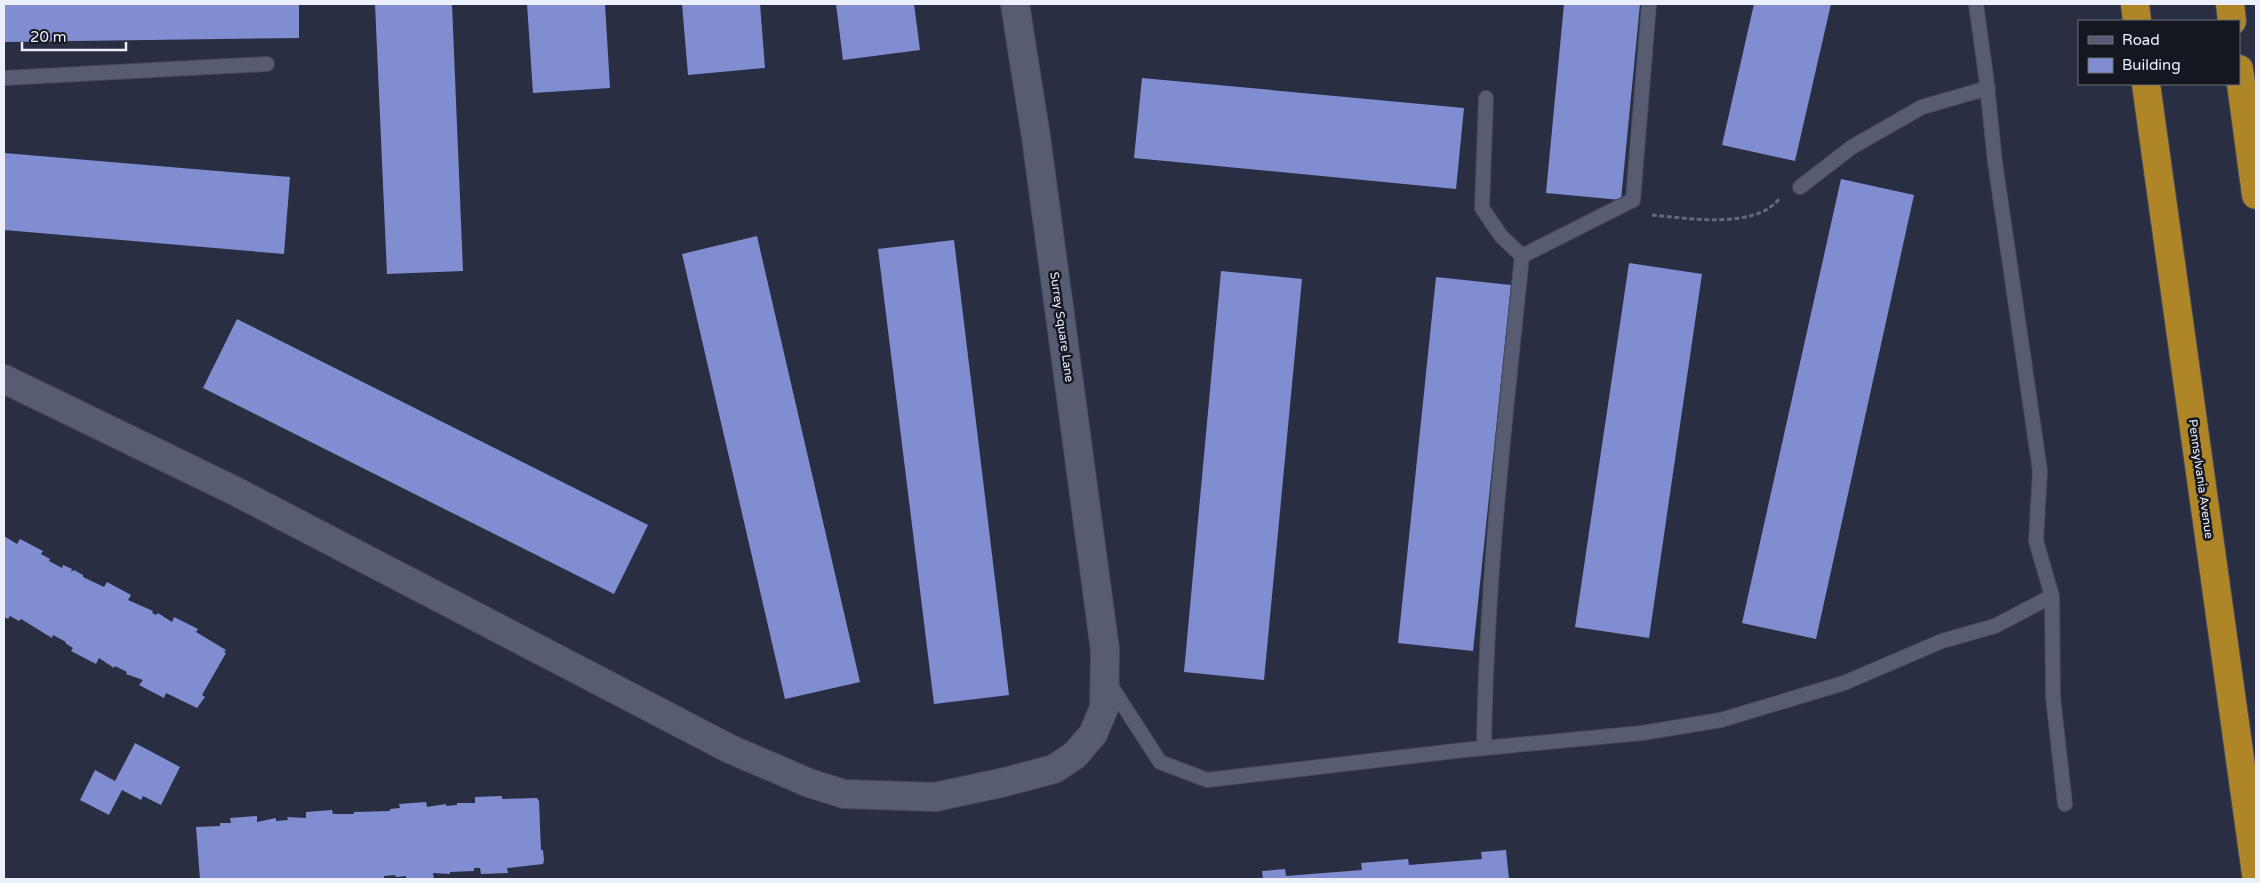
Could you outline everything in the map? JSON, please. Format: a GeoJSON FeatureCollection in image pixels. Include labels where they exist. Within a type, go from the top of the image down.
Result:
{"type":"FeatureCollection","features":[{"type":"Feature","properties":{"kind":"highway"},"geometry":{"type":"LineString","coordinates":[[2135,4],[2137,20]]}},
{"type":"Feature","properties":{"kind":"highway"},"geometry":{"type":"LineString","coordinates":[[2230,4],[2232,20]]}},
{"type":"Feature","properties":{"kind":"highway"},"geometry":{"type":"LineString","coordinates":[[2240,76],[2256,195]]}},
{"type":"Feature","properties":{"kind":"highway","name":"Pennsylvania Avenue"},"geometry":{"type":"LineString","coordinates":[[2146,85],[2256,874]]}},
{"type":"Feature","properties":{"kind":"street","name":"Surrey Square Lane"},"geometry":{"type":"LineString","coordinates":[[4,379],[235,491],[730,749],[809,783],[844,794],[935,797],[1054,769],[1075,754],[1093,734],[1104,708],[1105,663],[1038,147],[1016,4]]}},
{"type":"Feature","properties":{"kind":"lane"},"geometry":{"type":"LineString","coordinates":[[1522,256],[1633,200],[1649,4]]}},
{"type":"Feature","properties":{"kind":"lane"},"geometry":{"type":"LineString","coordinates":[[1976,4],[1988,88],[1995,162],[2040,471],[2036,540],[2052,596],[2053,697],[2065,804]]}},
{"type":"Feature","properties":{"kind":"lane"},"geometry":{"type":"LineString","coordinates":[[4,78],[267,64]]}},
{"type":"Feature","properties":{"kind":"lane"},"geometry":{"type":"LineString","coordinates":[[1800,188],[1852,147],[1922,108],[1988,88]]}},
{"type":"Feature","properties":{"kind":"lane"},"geometry":{"type":"LineString","coordinates":[[1486,98],[1482,208],[1502,236],[1522,256]]}},
{"type":"Feature","properties":{"kind":"lane"},"geometry":{"type":"LineString","coordinates":[[1484,748],[1485,660],[1493,537],[1522,256]]}},
{"type":"Feature","properties":{"kind":"lane"},"geometry":{"type":"LineString","coordinates":[[1105,663],[1160,762],[1207,780],[1484,748],[1642,733],[1721,720],[1844,683],[1942,641],[1995,626],[2052,596]]}},
{"type":"Feature","properties":{"kind":"path"},"geometry":{"type":"LineString","coordinates":[[1649,215],[1707,220],[1745,216],[1772,207],[1784,192]]}},
{"type":"Feature","properties":{"kind":"building"},"geometry":{"type":"Polygon","coordinates":[[[4,4],[299,4],[299,38],[4,42],[4,4]]]}},
{"type":"Feature","properties":{"kind":"building"},"geometry":{"type":"Polygon","coordinates":[[[375,4],[452,4],[463,271],[387,274],[375,4]]]}},
{"type":"Feature","properties":{"kind":"building"},"geometry":{"type":"Polygon","coordinates":[[[527,4],[605,4],[610,88],[533,93],[527,4]]]}},
{"type":"Feature","properties":{"kind":"building"},"geometry":{"type":"Polygon","coordinates":[[[682,4],[760,4],[765,68],[688,75],[682,4]]]}},
{"type":"Feature","properties":{"kind":"building"},"geometry":{"type":"Polygon","coordinates":[[[836,4],[914,4],[920,50],[843,60],[836,4]]]}},
{"type":"Feature","properties":{"kind":"building"},"geometry":{"type":"Polygon","coordinates":[[[1564,4],[1640,4],[1621,200],[1546,193],[1564,4]]]}},
{"type":"Feature","properties":{"kind":"building"},"geometry":{"type":"Polygon","coordinates":[[[1754,4],[1831,4],[1795,161],[1722,145],[1754,4]]]}},
{"type":"Feature","properties":{"kind":"building"},"geometry":{"type":"Polygon","coordinates":[[[1142,78],[1464,108],[1456,189],[1134,158],[1142,78]]]}},
{"type":"Feature","properties":{"kind":"building"},"geometry":{"type":"Polygon","coordinates":[[[4,153],[290,177],[284,254],[4,230],[4,153]]]}},
{"type":"Feature","properties":{"kind":"building"},"geometry":{"type":"Polygon","coordinates":[[[1841,179],[1914,195],[1816,639],[1742,623],[1841,179]]]}},
{"type":"Feature","properties":{"kind":"building"},"geometry":{"type":"Polygon","coordinates":[[[757,236],[860,682],[785,699],[682,254],[757,236]]]}},
{"type":"Feature","properties":{"kind":"building"},"geometry":{"type":"Polygon","coordinates":[[[954,240],[1009,695],[934,704],[878,249],[954,240]]]}},
{"type":"Feature","properties":{"kind":"building"},"geometry":{"type":"Polygon","coordinates":[[[1629,263],[1702,274],[1649,638],[1575,627],[1629,263]]]}},
{"type":"Feature","properties":{"kind":"building"},"geometry":{"type":"Polygon","coordinates":[[[1221,271],[1302,279],[1264,680],[1184,672],[1221,271]]]}},
{"type":"Feature","properties":{"kind":"building"},"geometry":{"type":"Polygon","coordinates":[[[1436,277],[1511,285],[1473,651],[1398,643],[1436,277]]]}},
{"type":"Feature","properties":{"kind":"building"},"geometry":{"type":"Polygon","coordinates":[[[237,319],[648,525],[614,594],[203,388],[237,319]]]}},
{"type":"Feature","properties":{"kind":"building"},"geometry":{"type":"Polygon","coordinates":[[[4,536],[17,544],[20,539],[43,551],[41,554],[50,559],[49,561],[62,568],[63,565],[72,569],[71,572],[74,570],[83,575],[83,577],[104,587],[107,582],[131,595],[128,600],[153,611],[152,613],[156,615],[158,613],[172,622],[174,617],[198,629],[196,632],[226,650],[202,695],[205,697],[197,708],[166,693],[164,698],[139,685],[143,680],[126,674],[127,672],[115,666],[114,668],[99,658],[96,664],[71,651],[73,648],[66,642],[53,635],[52,638],[21,619],[19,621],[10,616],[8,619],[4,617],[4,536]]]}},
{"type":"Feature","properties":{"kind":"building"},"geometry":{"type":"Polygon","coordinates":[[[135,743],[180,767],[161,805],[143,796],[141,800],[122,790],[109,815],[80,800],[95,770],[115,781],[135,743]]]}},
{"type":"Feature","properties":{"kind":"building"},"geometry":{"type":"Polygon","coordinates":[[[502,796],[502,799],[537,798],[539,801],[543,864],[507,868],[508,873],[481,874],[480,868],[474,868],[474,871],[450,872],[450,874],[433,873],[434,879],[406,879],[406,876],[396,877],[395,875],[384,876],[384,879],[200,879],[196,827],[220,826],[220,823],[231,823],[230,818],[257,816],[257,822],[276,818],[276,821],[288,820],[287,817],[306,818],[306,812],[332,810],[333,814],[354,814],[354,812],[390,811],[390,809],[400,808],[399,804],[426,802],[427,807],[446,804],[446,806],[457,805],[457,803],[475,803],[475,797],[502,796]]]}},
{"type":"Feature","properties":{"kind":"building"},"geometry":{"type":"Polygon","coordinates":[[[1506,850],[1509,879],[1263,879],[1262,871],[1285,869],[1286,876],[1362,870],[1361,863],[1408,859],[1409,865],[1482,859],[1481,852],[1506,850]]]}}]}
